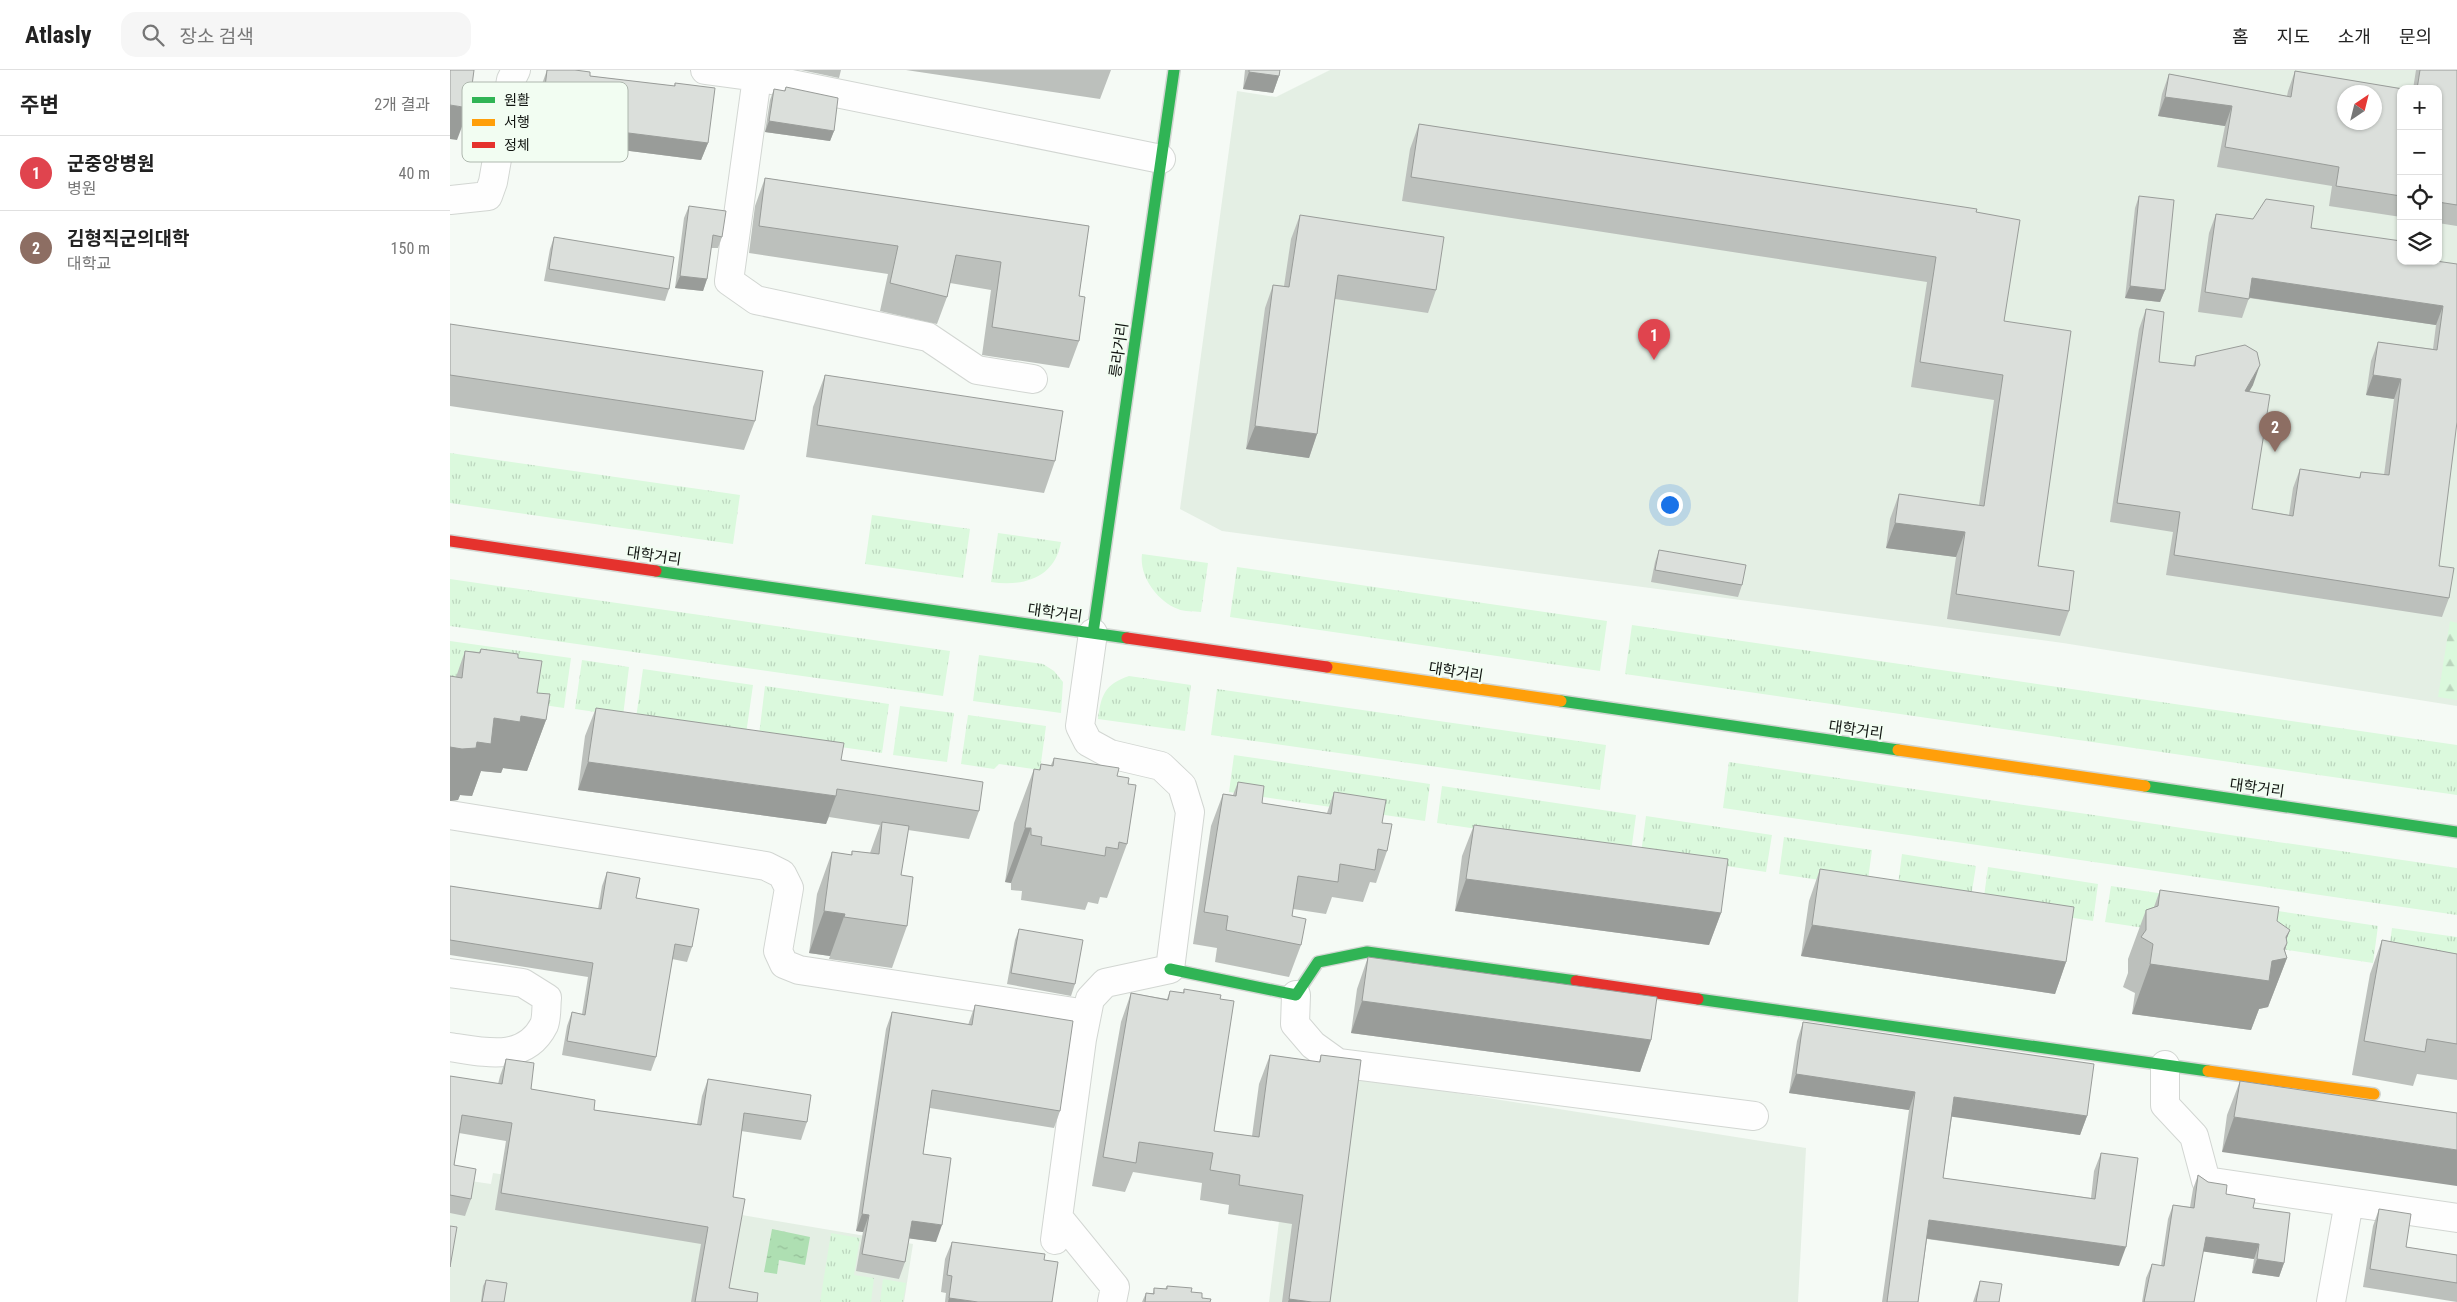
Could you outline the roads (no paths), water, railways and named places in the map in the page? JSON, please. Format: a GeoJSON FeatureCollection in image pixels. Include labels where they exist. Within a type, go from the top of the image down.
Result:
{"type":"FeatureCollection","features":[{"type":"Feature","properties":{"kind":"main road","name":"릉라거리"},"geometry":{"type":"LineString","coordinates":[[1093,633],[1174,70]]}},
{"type":"Feature","properties":{"kind":"main road","name":"대학거리"},"geometry":{"type":"LineString","coordinates":[[450,542],[1093,633],[2457,832]]}},
{"type":"Feature","properties":{"kind":"main road"},"geometry":{"type":"LineString","coordinates":[[1170,969],[1296,995],[1318,962],[1367,952],[2374,1094]]}},
{"type":"Feature","properties":{"kind":"street"},"geometry":{"type":"LineString","coordinates":[[511,82],[516,70]]}},
{"type":"Feature","properties":{"kind":"street"},"geometry":{"type":"LineString","coordinates":[[705,70],[757,74],[1161,159]]}},
{"type":"Feature","properties":{"kind":"street"},"geometry":{"type":"LineString","coordinates":[[757,74],[729,282],[756,300],[928,337],[977,370],[1033,379]]}},
{"type":"Feature","properties":{"kind":"street"},"geometry":{"type":"LineString","coordinates":[[450,200],[488,196],[497,162]]}},
{"type":"Feature","properties":{"kind":"street"},"geometry":{"type":"LineString","coordinates":[[1093,633],[1080,726],[1088,742],[1110,754],[1161,766],[1182,786],[1190,812],[1170,969],[1105,983],[1090,999],[1087,1014],[1056,1228],[1115,1287],[1112,1302]]}},
{"type":"Feature","properties":{"kind":"street"},"geometry":{"type":"LineString","coordinates":[[450,815],[766,866],[782,874],[789,888],[778,951],[784,964],[799,970],[1087,1014]]}},
{"type":"Feature","properties":{"kind":"street"},"geometry":{"type":"LineString","coordinates":[[450,973],[523,983],[547,998],[545,1024],[530,1044],[499,1054],[450,1047]]}},
{"type":"Feature","properties":{"kind":"street"},"geometry":{"type":"LineString","coordinates":[[1296,995],[1294,1024],[1312,1045],[1338,1063],[1754,1116]]}},
{"type":"Feature","properties":{"kind":"street"},"geometry":{"type":"LineString","coordinates":[[2165,1065],[2165,1105],[2194,1136],[2206,1181],[2457,1218]]}},
{"type":"Feature","properties":{"kind":"street"},"geometry":{"type":"LineString","coordinates":[[2331,1302],[2349,1202]]}},
{"type":"Feature","properties":{"kind":"water"},"geometry":{"type":"Polygon","coordinates":[[[772,1229],[810,1237],[805,1265],[779,1260],[777,1274],[764,1272],[772,1229]]]}},
{"type":"Feature","properties":{"kind":"place","name":"군중앙병원"},"geometry":{"type":"Point","coordinates":[1654,360]}},
{"type":"Feature","properties":{"kind":"place","name":"김형직군의대학"},"geometry":{"type":"Point","coordinates":[2275,452]}}]}
